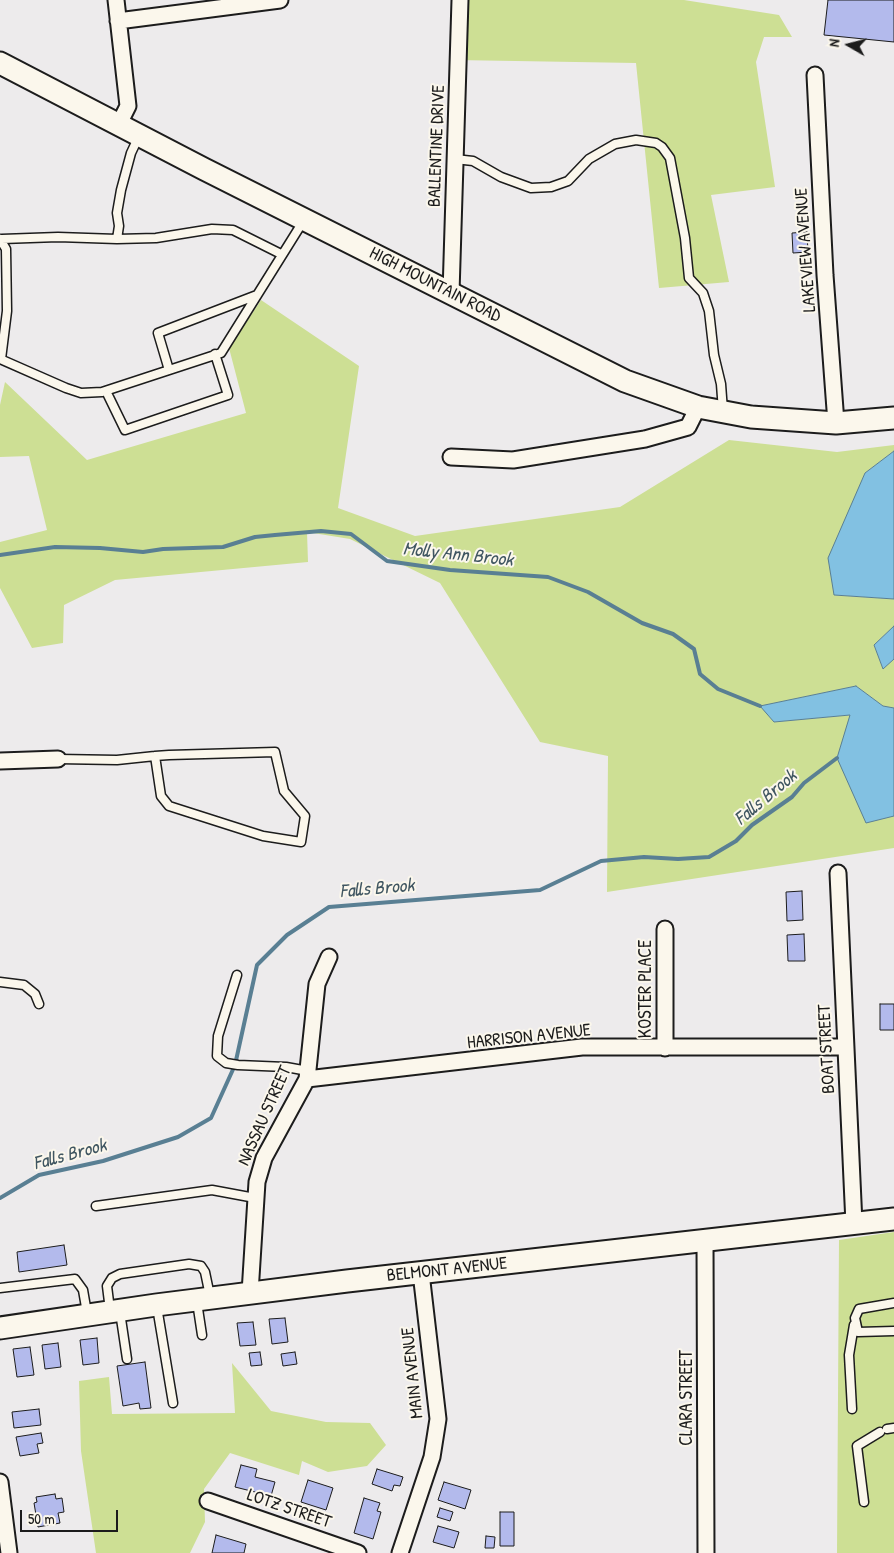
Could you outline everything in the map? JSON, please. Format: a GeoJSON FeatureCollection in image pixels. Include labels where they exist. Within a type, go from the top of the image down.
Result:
{"type":"FeatureCollection","features":[{"type":"Feature","properties":{"kind":"street"},"geometry":{"type":"LineString","coordinates":[[116,0],[128,106],[119,124]]}},
{"type":"Feature","properties":{"kind":"street"},"geometry":{"type":"LineString","coordinates":[[118,21],[280,0]]}},
{"type":"Feature","properties":{"kind":"street","name":"BALLENTINE DRIVE"},"geometry":{"type":"LineString","coordinates":[[451,293],[460,0]]}},
{"type":"Feature","properties":{"kind":"street","name":"HIGH MOUNTAIN ROAD"},"geometry":{"type":"LineString","coordinates":[[0,63],[625,381],[698,407],[761,418],[836,423],[894,418]]}},
{"type":"Feature","properties":{"kind":"street","name":"LAKEVIEW AVENUE"},"geometry":{"type":"LineString","coordinates":[[815,75],[825,275],[836,423]]}},
{"type":"Feature","properties":{"kind":"street"},"geometry":{"type":"LineString","coordinates":[[451,457],[513,460],[645,439],[688,427],[698,407]]}},
{"type":"Feature","properties":{"kind":"street"},"geometry":{"type":"LineString","coordinates":[[0,761],[58,759]]}},
{"type":"Feature","properties":{"kind":"street","name":"BOAT STREET"},"geometry":{"type":"LineString","coordinates":[[838,873],[854,1224]]}},
{"type":"Feature","properties":{"kind":"street","name":"KOSTER PLACE"},"geometry":{"type":"LineString","coordinates":[[665,929],[665,1048]]}},
{"type":"Feature","properties":{"kind":"street","name":"NASSAU STREET"},"geometry":{"type":"LineString","coordinates":[[250,1293],[257,1182],[264,1158],[307,1075],[317,984],[329,957]]}},
{"type":"Feature","properties":{"kind":"street","name":"HARRISON AVENUE"},"geometry":{"type":"LineString","coordinates":[[307,1075],[517,1056],[562,1048],[846,1046]]}},
{"type":"Feature","properties":{"kind":"street","name":"BELMONT AVENUE"},"geometry":{"type":"LineString","coordinates":[[0,1328],[250,1293],[894,1219]]}},
{"type":"Feature","properties":{"kind":"street","name":"CLARA STREET"},"geometry":{"type":"LineString","coordinates":[[706,1242],[706,1553]]}},
{"type":"Feature","properties":{"kind":"street","name":"MAIN AVENUE"},"geometry":{"type":"LineString","coordinates":[[400,1553],[432,1457],[438,1419],[421,1273]]}},
{"type":"Feature","properties":{"kind":"street"},"geometry":{"type":"LineString","coordinates":[[0,1482],[9,1553]]}},
{"type":"Feature","properties":{"kind":"street","name":"LOTZ STREET"},"geometry":{"type":"LineString","coordinates":[[208,1502],[358,1553]]}},
{"type":"Feature","properties":{"kind":"lane"},"geometry":{"type":"LineString","coordinates":[[117,239],[117,213],[121,190],[131,153],[140,135]]}},
{"type":"Feature","properties":{"kind":"lane"},"geometry":{"type":"LineString","coordinates":[[455,159],[473,161],[501,176],[531,188],[551,187],[568,182],[589,159],[615,144],[636,140],[656,143],[662,148],[670,158],[685,238],[689,278],[703,293],[710,311],[714,355],[721,384],[723,412]]}},
{"type":"Feature","properties":{"kind":"lane"},"geometry":{"type":"LineString","coordinates":[[281,254],[234,230],[212,230],[156,238],[58,237],[1,239],[6,249],[7,311],[0,359],[81,393],[106,391],[221,352],[305,218]]}},
{"type":"Feature","properties":{"kind":"lane"},"geometry":{"type":"LineString","coordinates":[[169,370],[158,333],[257,295]]}},
{"type":"Feature","properties":{"kind":"lane"},"geometry":{"type":"LineString","coordinates":[[106,391],[125,430],[134,427],[228,395],[215,354]]}},
{"type":"Feature","properties":{"kind":"lane"},"geometry":{"type":"LineString","coordinates":[[58,759],[117,760],[155,756],[275,752],[284,791],[305,816],[301,842],[263,836],[169,806],[161,796],[155,756]]}},
{"type":"Feature","properties":{"kind":"lane"},"geometry":{"type":"LineString","coordinates":[[236,975],[218,1036],[217,1056],[226,1063],[307,1075]]}},
{"type":"Feature","properties":{"kind":"lane"},"geometry":{"type":"LineString","coordinates":[[0,982],[24,984],[35,994],[39,1004]]}},
{"type":"Feature","properties":{"kind":"lane"},"geometry":{"type":"LineString","coordinates":[[96,1206],[212,1190],[255,1198]]}},
{"type":"Feature","properties":{"kind":"lane"},"geometry":{"type":"LineString","coordinates":[[127,1359],[107,1286],[112,1278],[120,1274],[189,1264],[201,1266],[206,1272],[202,1335]]}},
{"type":"Feature","properties":{"kind":"lane"},"geometry":{"type":"LineString","coordinates":[[0,1288],[75,1279],[83,1290],[87,1315]]}},
{"type":"Feature","properties":{"kind":"lane"},"geometry":{"type":"LineString","coordinates":[[852,1409],[849,1355],[855,1318],[859,1309],[894,1303]]}},
{"type":"Feature","properties":{"kind":"lane"},"geometry":{"type":"LineString","coordinates":[[156,1305],[173,1403]]}},
{"type":"Feature","properties":{"kind":"lane"},"geometry":{"type":"LineString","coordinates":[[855,1318],[858,1332],[894,1331]]}},
{"type":"Feature","properties":{"kind":"lane"},"geometry":{"type":"LineString","coordinates":[[864,1502],[857,1446],[887,1430]]}},
{"type":"Feature","properties":{"kind":"green space"},"geometry":{"type":"Polygon","coordinates":[[[458,0],[684,0],[779,15],[792,37],[764,37],[756,62],[775,187],[711,195],[729,282],[659,288],[636,63],[455,60],[458,0]]]}},
{"type":"Feature","properties":{"kind":"green space"},"geometry":{"type":"Polygon","coordinates":[[[261,300],[359,366],[338,508],[415,536],[620,507],[729,440],[837,452],[894,445],[894,451],[865,473],[834,595],[894,599],[894,626],[874,645],[883,669],[894,659],[894,708],[883,706],[856,686],[761,706],[774,722],[851,715],[866,823],[894,816],[894,848],[607,892],[608,756],[540,742],[440,583],[350,539],[307,532],[308,562],[115,580],[64,605],[63,643],[32,648],[0,588],[0,542],[47,530],[29,456],[0,457],[0,405],[5,382],[87,460],[246,413],[229,348],[261,300]]]}},
{"type":"Feature","properties":{"kind":"green space"},"geometry":{"type":"Polygon","coordinates":[[[894,1232],[894,1553],[837,1553],[839,1240],[894,1232]]]}},
{"type":"Feature","properties":{"kind":"green space"},"geometry":{"type":"Polygon","coordinates":[[[232,1363],[271,1411],[326,1422],[370,1423],[386,1445],[367,1466],[328,1472],[302,1461],[299,1475],[230,1453],[204,1489],[205,1522],[190,1553],[96,1553],[81,1451],[79,1381],[109,1377],[112,1414],[235,1413],[232,1363]]]}},
{"type":"Feature","properties":{"kind":"water"},"geometry":{"type":"Polygon","coordinates":[[[894,451],[894,599],[834,595],[828,558],[865,473],[894,451]]]}},
{"type":"Feature","properties":{"kind":"water"},"geometry":{"type":"Polygon","coordinates":[[[894,626],[894,659],[883,669],[874,645],[894,626]]]}},
{"type":"Feature","properties":{"kind":"water"},"geometry":{"type":"Polygon","coordinates":[[[856,686],[883,706],[894,708],[894,816],[866,823],[837,758],[850,715],[774,722],[760,706],[856,686]]]}},
{"type":"Feature","properties":{"kind":"building"},"geometry":{"type":"Polygon","coordinates":[[[828,0],[894,0],[894,42],[824,35],[828,0]]]}},
{"type":"Feature","properties":{"kind":"building"},"geometry":{"type":"Polygon","coordinates":[[[807,232],[808,252],[793,253],[792,233],[807,232]]]}},
{"type":"Feature","properties":{"kind":"building"},"geometry":{"type":"Polygon","coordinates":[[[802,891],[803,920],[787,921],[786,892],[802,891]]]}},
{"type":"Feature","properties":{"kind":"building"},"geometry":{"type":"Polygon","coordinates":[[[804,934],[805,961],[788,961],[787,935],[804,934]]]}},
{"type":"Feature","properties":{"kind":"building"},"geometry":{"type":"Polygon","coordinates":[[[880,1004],[894,1004],[894,1030],[880,1030],[880,1004]]]}},
{"type":"Feature","properties":{"kind":"building"},"geometry":{"type":"Polygon","coordinates":[[[64,1245],[67,1265],[19,1272],[17,1252],[64,1245]]]}},
{"type":"Feature","properties":{"kind":"building"},"geometry":{"type":"Polygon","coordinates":[[[285,1318],[288,1342],[272,1344],[269,1319],[285,1318]]]}},
{"type":"Feature","properties":{"kind":"building"},"geometry":{"type":"Polygon","coordinates":[[[253,1322],[256,1345],[240,1346],[237,1323],[253,1322]]]}},
{"type":"Feature","properties":{"kind":"building"},"geometry":{"type":"Polygon","coordinates":[[[97,1338],[99,1363],[83,1365],[80,1340],[97,1338]]]}},
{"type":"Feature","properties":{"kind":"building"},"geometry":{"type":"Polygon","coordinates":[[[58,1343],[61,1367],[45,1369],[42,1345],[58,1343]]]}},
{"type":"Feature","properties":{"kind":"building"},"geometry":{"type":"Polygon","coordinates":[[[30,1347],[34,1375],[17,1377],[13,1349],[30,1347]]]}},
{"type":"Feature","properties":{"kind":"building"},"geometry":{"type":"Polygon","coordinates":[[[260,1352],[262,1365],[251,1366],[249,1353],[260,1352]]]}},
{"type":"Feature","properties":{"kind":"building"},"geometry":{"type":"Polygon","coordinates":[[[295,1352],[297,1364],[283,1366],[281,1354],[295,1352]]]}},
{"type":"Feature","properties":{"kind":"building"},"geometry":{"type":"Polygon","coordinates":[[[145,1362],[151,1408],[140,1409],[139,1403],[123,1406],[117,1366],[145,1362]]]}},
{"type":"Feature","properties":{"kind":"building"},"geometry":{"type":"Polygon","coordinates":[[[39,1409],[41,1425],[14,1428],[12,1412],[39,1409]]]}},
{"type":"Feature","properties":{"kind":"building"},"geometry":{"type":"Polygon","coordinates":[[[41,1433],[43,1443],[37,1444],[39,1453],[20,1456],[16,1437],[41,1433]]]}},
{"type":"Feature","properties":{"kind":"building"},"geometry":{"type":"Polygon","coordinates":[[[241,1465],[257,1469],[255,1477],[275,1482],[271,1496],[235,1487],[241,1465]]]}},
{"type":"Feature","properties":{"kind":"building"},"geometry":{"type":"Polygon","coordinates":[[[377,1469],[403,1477],[400,1486],[394,1485],[392,1491],[372,1484],[377,1469]]]}},
{"type":"Feature","properties":{"kind":"building"},"geometry":{"type":"Polygon","coordinates":[[[308,1480],[333,1488],[326,1510],[301,1502],[308,1480]]]}},
{"type":"Feature","properties":{"kind":"building"},"geometry":{"type":"Polygon","coordinates":[[[444,1482],[471,1490],[465,1509],[438,1500],[444,1482]]]}},
{"type":"Feature","properties":{"kind":"building"},"geometry":{"type":"Polygon","coordinates":[[[55,1494],[56,1499],[62,1498],[64,1512],[58,1513],[60,1523],[38,1527],[34,1503],[37,1502],[36,1497],[55,1494]]]}},
{"type":"Feature","properties":{"kind":"building"},"geometry":{"type":"Polygon","coordinates":[[[364,1498],[380,1503],[377,1511],[381,1512],[373,1539],[354,1533],[364,1498]]]}},
{"type":"Feature","properties":{"kind":"building"},"geometry":{"type":"Polygon","coordinates":[[[440,1508],[453,1512],[450,1521],[437,1517],[440,1508]]]}},
{"type":"Feature","properties":{"kind":"building"},"geometry":{"type":"Polygon","coordinates":[[[500,1512],[514,1512],[514,1546],[500,1546],[500,1512]]]}},
{"type":"Feature","properties":{"kind":"building"},"geometry":{"type":"Polygon","coordinates":[[[438,1526],[459,1532],[454,1548],[433,1542],[438,1526]]]}},
{"type":"Feature","properties":{"kind":"building"},"geometry":{"type":"Polygon","coordinates":[[[216,1535],[246,1544],[244,1553],[212,1553],[216,1535]]]}},
{"type":"Feature","properties":{"kind":"building"},"geometry":{"type":"Polygon","coordinates":[[[486,1536],[495,1537],[494,1548],[485,1548],[486,1536]]]}},
{"type":"Feature","properties":{"kind":"waterway","name":"Molly Ann Brook"},"geometry":{"type":"LineString","coordinates":[[0,555],[55,547],[100,548],[143,552],[163,549],[223,547],[255,537],[321,531],[351,534],[387,561],[450,570],[548,577],[588,592],[642,623],[673,634],[694,649],[700,674],[718,689],[760,706]]}},
{"type":"Feature","properties":{"kind":"waterway","name":"Falls Brook"},"geometry":{"type":"LineString","coordinates":[[0,1198],[39,1175],[103,1161],[178,1137],[211,1118],[235,1065],[257,965],[287,935],[329,907],[540,890],[601,861],[644,857],[678,859],[709,857],[736,841],[752,825],[792,797],[804,783],[837,758]]}}]}
